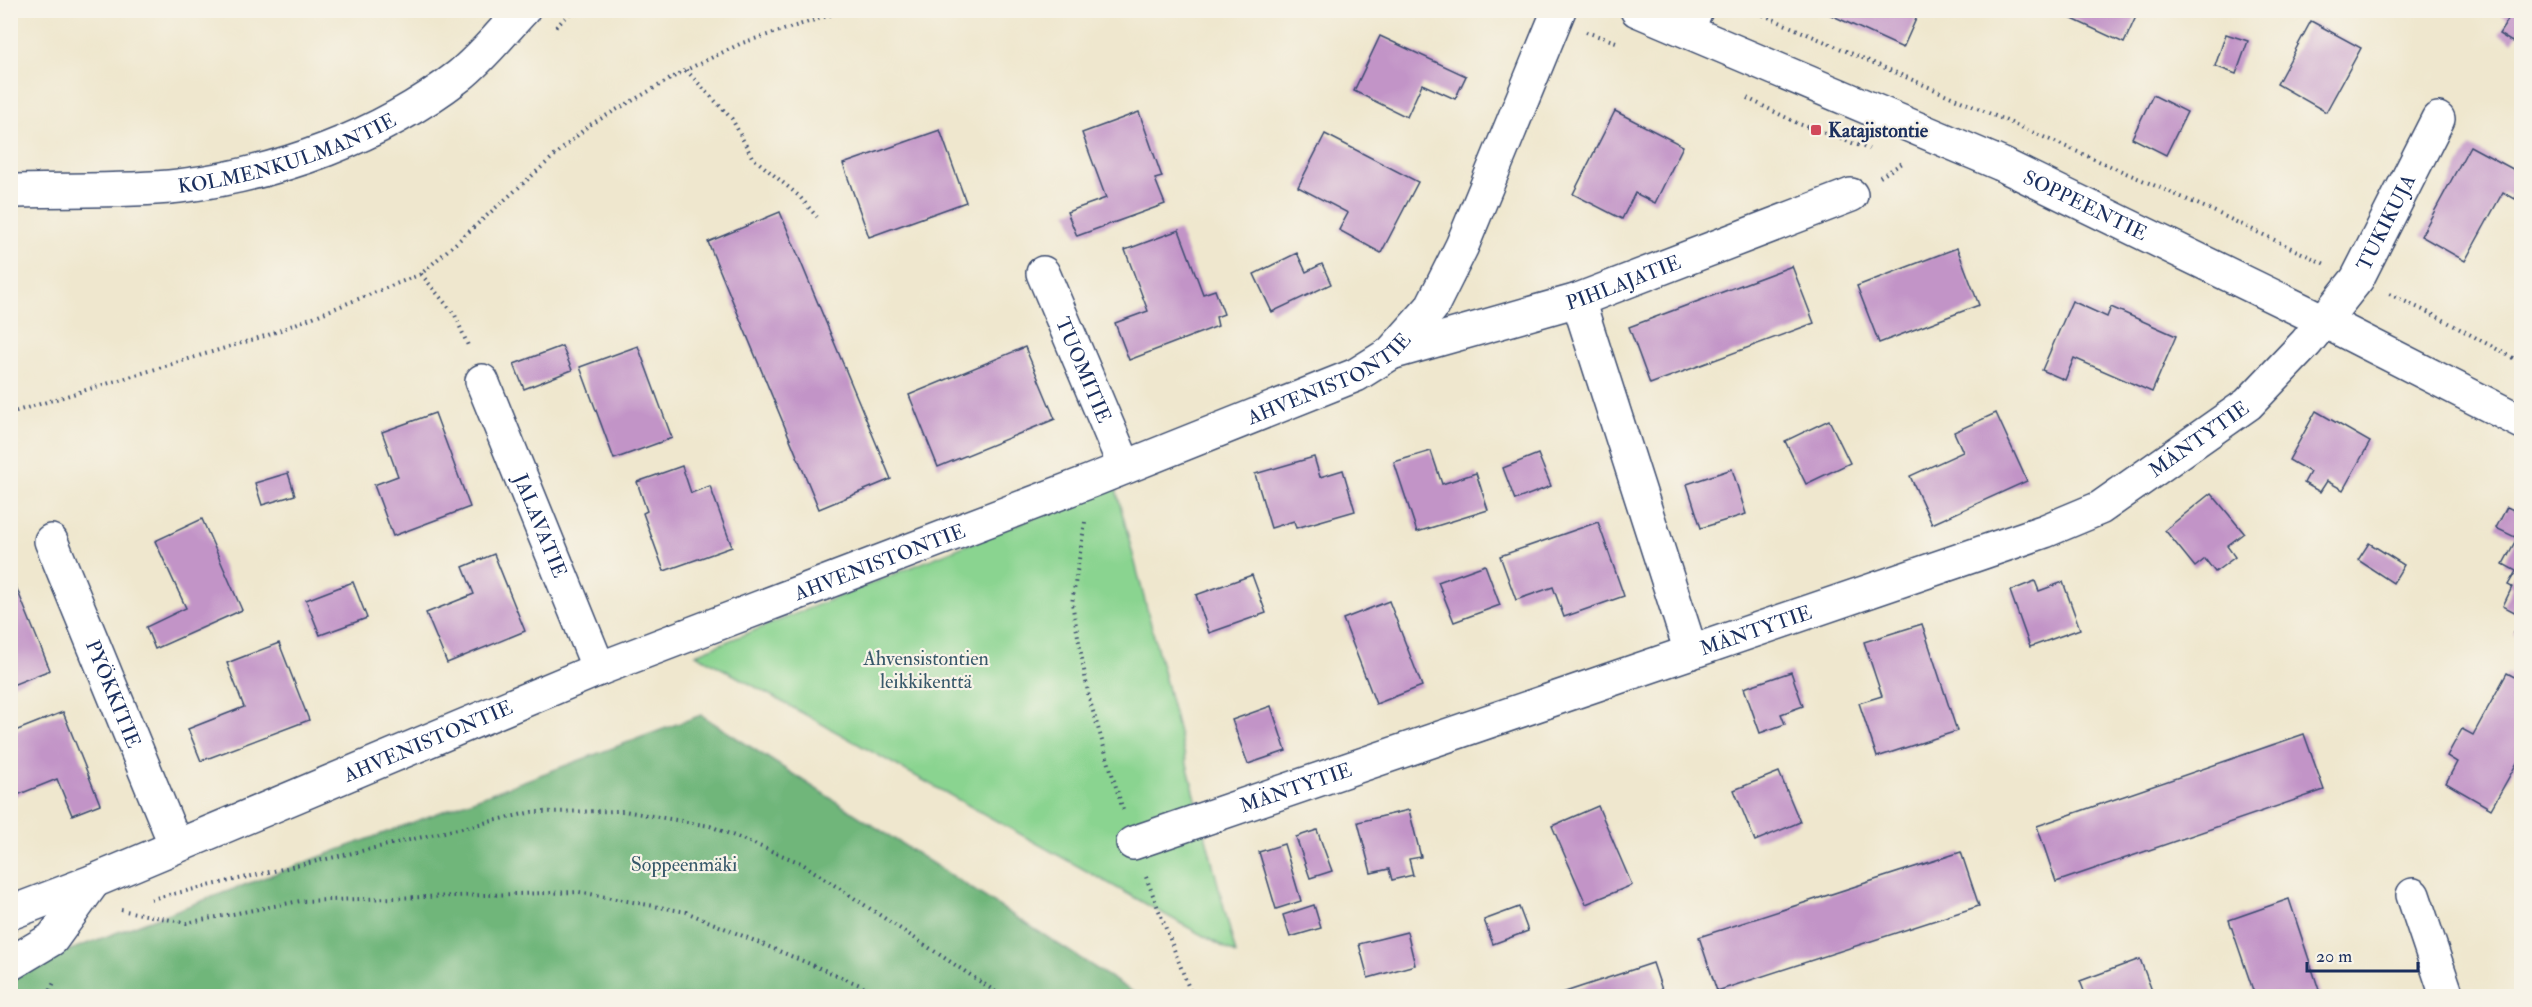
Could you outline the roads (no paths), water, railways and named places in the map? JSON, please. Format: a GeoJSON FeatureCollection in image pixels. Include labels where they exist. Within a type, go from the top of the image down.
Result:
{"type":"FeatureCollection","features":[{"type":"Feature","properties":{"kind":"street","name":"KOLMENKULMANTIE"},"geometry":{"type":"LineString","coordinates":[[10,191],[111,190],[179,186],[258,172],[358,136],[421,102],[461,74],[523,10]]}},
{"type":"Feature","properties":{"kind":"street","name":"AHVENISTONTIE"},"geometry":{"type":"LineString","coordinates":[[10,913],[93,881],[599,669],[1091,481],[1356,375],[1391,353],[1431,308],[1452,266],[1559,10]]}},
{"type":"Feature","properties":{"kind":"street","name":"SOPPEENTIE"},"geometry":{"type":"LineString","coordinates":[[1637,10],[1691,20],[2001,164],[2324,321],[2522,422]]}},
{"type":"Feature","properties":{"kind":"street","name":"TUKIKUJA"},"geometry":{"type":"LineString","coordinates":[[2324,321],[2357,279],[2438,119]]}},
{"type":"Feature","properties":{"kind":"street","name":"PIHLAJATIE"},"geometry":{"type":"LineString","coordinates":[[1391,353],[1578,300],[1851,195]]}},
{"type":"Feature","properties":{"kind":"street","name":"TUOMITIE"},"geometry":{"type":"LineString","coordinates":[[1043,273],[1125,467]]}},
{"type":"Feature","properties":{"kind":"street"},"geometry":{"type":"LineString","coordinates":[[1578,300],[1691,652]]}},
{"type":"Feature","properties":{"kind":"street","name":"MÄNTYTIE"},"geometry":{"type":"LineString","coordinates":[[1133,843],[2045,531],[2100,508],[2248,404],[2324,321]]}},
{"type":"Feature","properties":{"kind":"street","name":"JALAVATIE"},"geometry":{"type":"LineString","coordinates":[[482,381],[599,669]]}},
{"type":"Feature","properties":{"kind":"street","name":"PYÖKKITIE"},"geometry":{"type":"LineString","coordinates":[[51,541],[176,846]]}},
{"type":"Feature","properties":{"kind":"street"},"geometry":{"type":"LineString","coordinates":[[10,964],[52,939],[93,881]]}},
{"type":"Feature","properties":{"kind":"street"},"geometry":{"type":"LineString","coordinates":[[2413,895],[2447,996]]}},
{"type":"Feature","properties":{"kind":"place","name":"Katajistontie"},"geometry":{"type":"Point","coordinates":[1816,130]}},
{"type":"Feature","properties":{"kind":"park label","name":"Ahvensistontien leikkikenttä"},"geometry":{"type":"Point","coordinates":[926,670]}},
{"type":"Feature","properties":{"kind":"park label","name":"Soppeenmäki"},"geometry":{"type":"Point","coordinates":[684,864]}}]}
